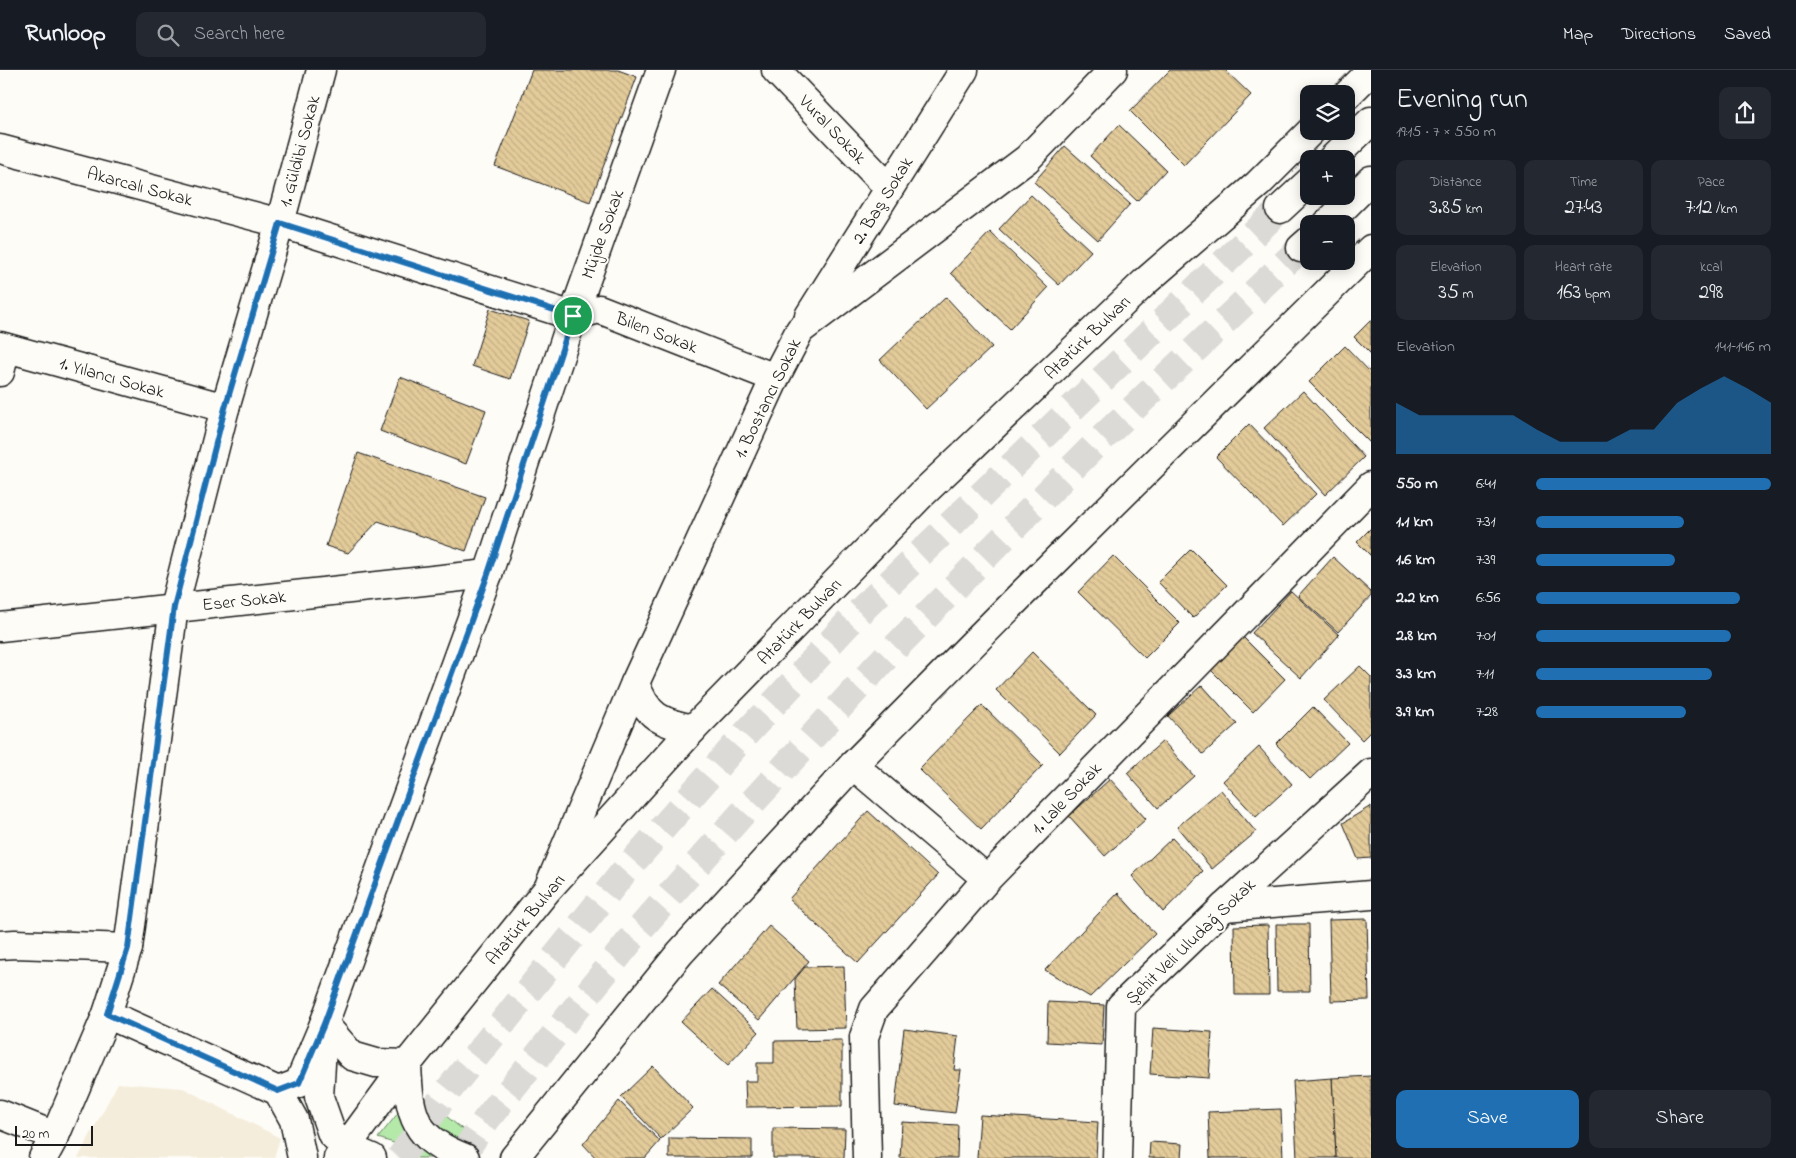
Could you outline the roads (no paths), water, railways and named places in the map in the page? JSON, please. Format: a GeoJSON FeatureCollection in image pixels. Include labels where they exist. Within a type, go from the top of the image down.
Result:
{"type":"FeatureCollection","features":[{"type":"Feature","properties":{"kind":"main road","name":"1. Güldibi Sokak"},"geometry":{"type":"LineString","coordinates":[[49,1147],[107,1014],[128,948],[174,607],[225,408],[280,223],[321,70]]}},
{"type":"Feature","properties":{"kind":"main road","name":"Müjde Sokak"},"geometry":{"type":"LineString","coordinates":[[278,1091],[299,1083],[324,1024],[488,574],[573,316],[660,70]]}},
{"type":"Feature","properties":{"kind":"main road","name":"Vural Sokak"},"geometry":{"type":"LineString","coordinates":[[776,70],[889,188]]}},
{"type":"Feature","properties":{"kind":"main road","name":"2. Baş Sokak"},"geometry":{"type":"LineString","coordinates":[[800,330],[964,70]]}},
{"type":"Feature","properties":{"kind":"main road","name":"1. Bostancı Sokak"},"geometry":{"type":"LineString","coordinates":[[547,890],[635,683],[775,378],[800,330],[1027,159],[1113,70]]}},
{"type":"Feature","properties":{"kind":"main road"},"geometry":{"type":"LineString","coordinates":[[1355,87],[1371,71]]}},
{"type":"Feature","properties":{"kind":"main road"},"geometry":{"type":"LineString","coordinates":[[1341,150],[1371,121]]}},
{"type":"Feature","properties":{"kind":"main road","name":"Atatürk Bulvarı"},"geometry":{"type":"LineString","coordinates":[[342,1152],[407,1064],[547,890],[693,729],[920,496],[1146,281],[1258,184],[1302,140]]}},
{"type":"Feature","properties":{"kind":"main road","name":"Akarcalı Sokak"},"geometry":{"type":"LineString","coordinates":[[0,149],[280,223]]}},
{"type":"Feature","properties":{"kind":"main road"},"geometry":{"type":"LineString","coordinates":[[1336,215],[1371,180]]}},
{"type":"Feature","properties":{"kind":"main road"},"geometry":{"type":"LineString","coordinates":[[1280,209],[1300,190]]}},
{"type":"Feature","properties":{"kind":"main road"},"geometry":{"type":"LineString","coordinates":[[280,223],[573,316]]}},
{"type":"Feature","properties":{"kind":"main road"},"geometry":{"type":"LineString","coordinates":[[514,1158],[680,953],[853,765],[1030,586],[1371,249]]}},
{"type":"Feature","properties":{"kind":"main road","name":"Bilen Sokak"},"geometry":{"type":"LineString","coordinates":[[573,316],[598,309],[775,378]]}},
{"type":"Feature","properties":{"kind":"main road","name":"1. Yılancı Sokak"},"geometry":{"type":"LineString","coordinates":[[2,355],[225,408]]}},
{"type":"Feature","properties":{"kind":"main road","name":"1. Lale Sokak"},"geometry":{"type":"LineString","coordinates":[[867,1158],[864,1037],[874,1009],[987,879],[1371,486]]}},
{"type":"Feature","properties":{"kind":"main road","name":"Eser Sokak"},"geometry":{"type":"LineString","coordinates":[[0,627],[488,574]]}},
{"type":"Feature","properties":{"kind":"main road"},"geometry":{"type":"LineString","coordinates":[[635,683],[641,700],[654,716],[673,725],[693,729]]}},
{"type":"Feature","properties":{"kind":"main road"},"geometry":{"type":"LineString","coordinates":[[853,765],[987,879]]}},
{"type":"Feature","properties":{"kind":"main road","name":"Şehit Veli Uludağ Sokak"},"geometry":{"type":"LineString","coordinates":[[1118,1158],[1121,1006],[1224,907],[1371,774]]}},
{"type":"Feature","properties":{"kind":"main road"},"geometry":{"type":"LineString","coordinates":[[1224,907],[1371,895]]}},
{"type":"Feature","properties":{"kind":"main road"},"geometry":{"type":"LineString","coordinates":[[0,945],[128,948]]}},
{"type":"Feature","properties":{"kind":"main road"},"geometry":{"type":"LineString","coordinates":[[107,1014],[278,1091],[294,1120],[302,1158]]}},
{"type":"Feature","properties":{"kind":"main road"},"geometry":{"type":"LineString","coordinates":[[324,1024],[352,1056],[376,1063],[407,1064],[408,1097],[416,1123],[430,1140],[449,1152],[466,1158]]}},
{"type":"Feature","properties":{"kind":"main road"},"geometry":{"type":"LineString","coordinates":[[324,1024],[319,1098],[332,1134],[342,1152],[372,1158]]}},
{"type":"Feature","properties":{"kind":"main road"},"geometry":{"type":"LineString","coordinates":[[537,1158],[556,1104]]}},
{"type":"Feature","properties":{"kind":"main road"},"geometry":{"type":"LineString","coordinates":[[0,1114],[49,1147]]}},
{"type":"Feature","properties":{"kind":"tunnel"},"geometry":{"type":"LineString","coordinates":[[400,1158],[447,1092],[623,873],[741,739],[853,618],[1280,209]]}},
{"type":"Feature","properties":{"kind":"tunnel"},"geometry":{"type":"LineString","coordinates":[[460,1158],[486,1120],[638,931],[879,664],[1093,447],[1300,249]]}}]}
